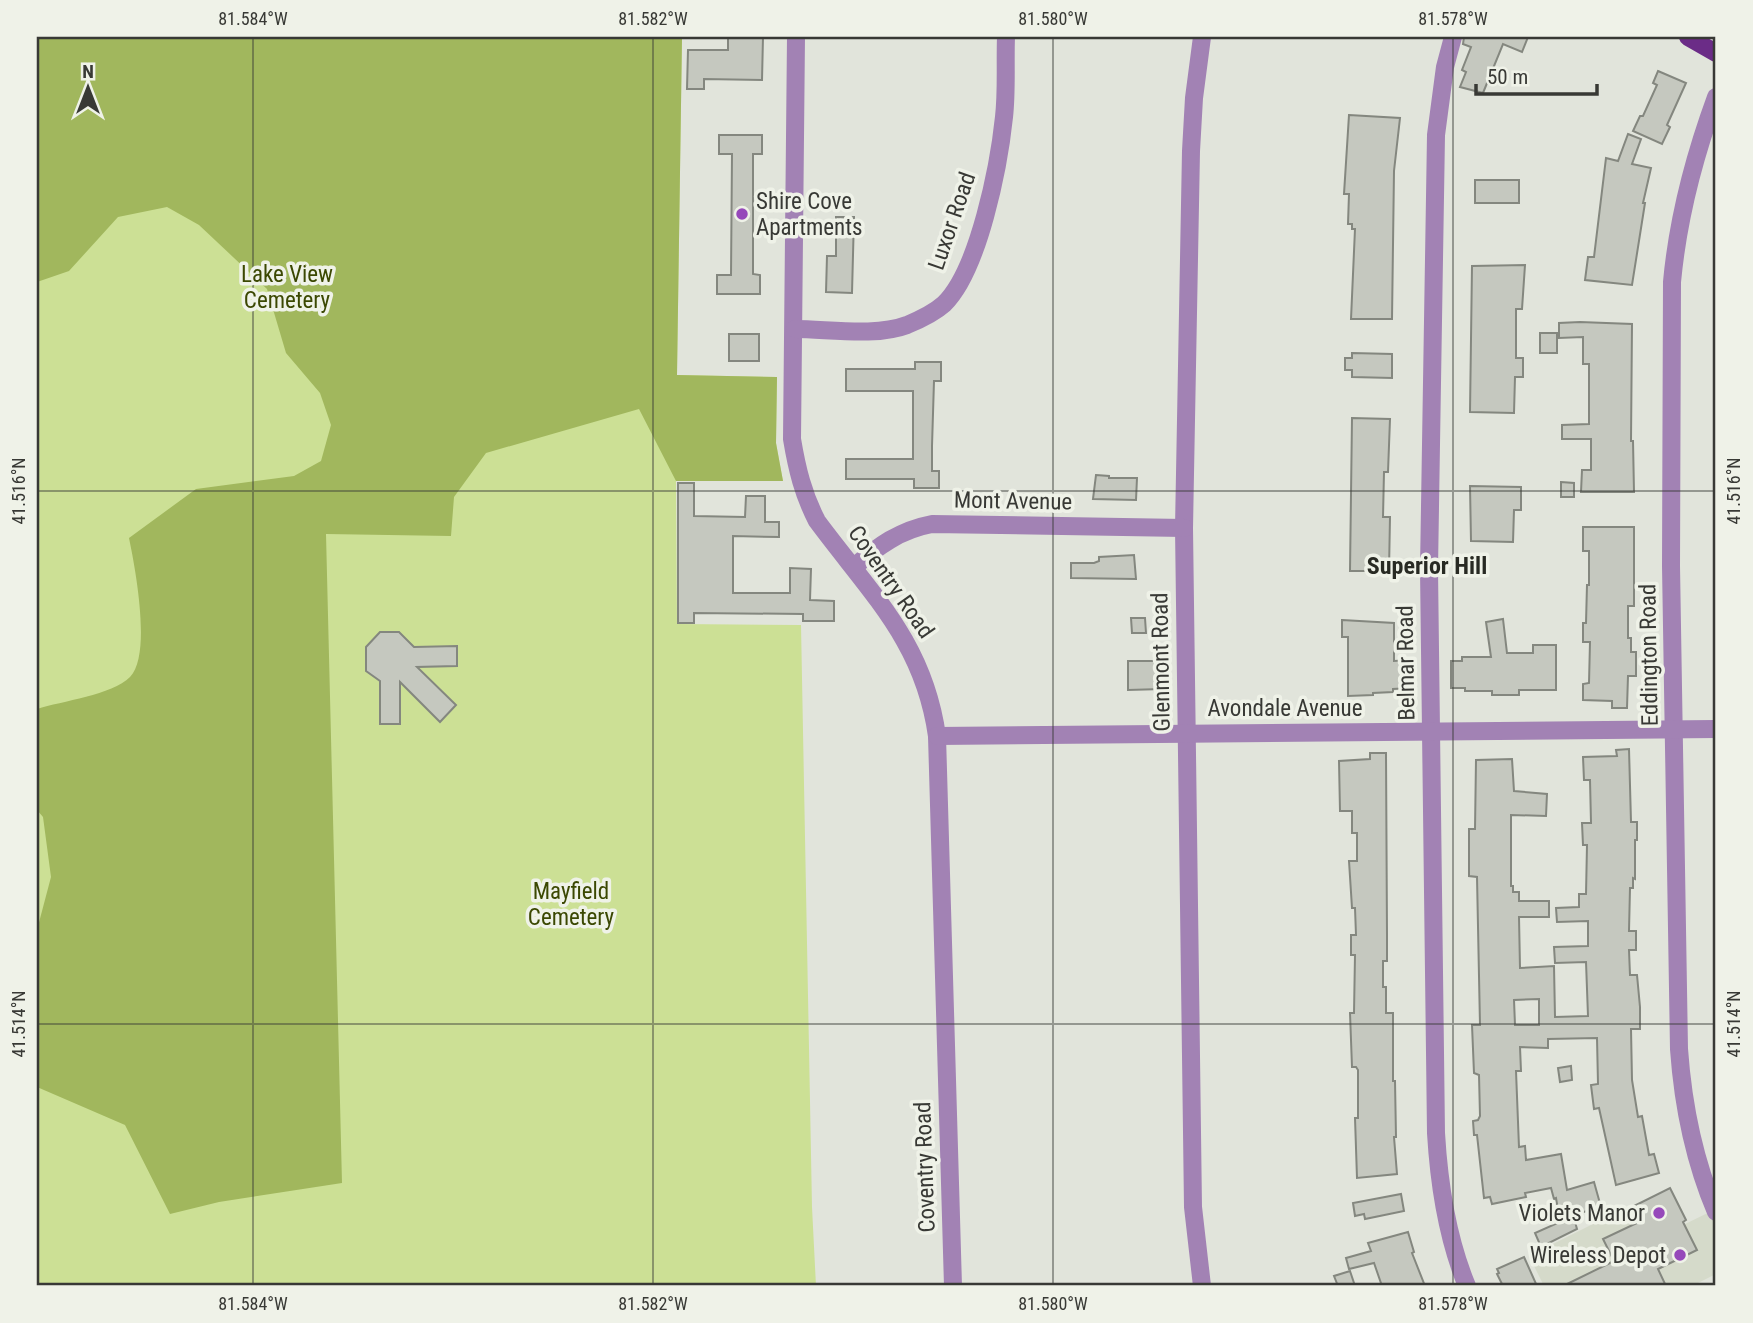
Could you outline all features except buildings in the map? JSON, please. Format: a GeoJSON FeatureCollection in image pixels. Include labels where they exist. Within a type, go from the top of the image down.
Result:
{"type":"FeatureCollection","features":[{"type":"Feature","properties":{"kind":"main road"},"geometry":{"type":"LineString","coordinates":[[1688,37],[1716,53]]}},
{"type":"Feature","properties":{"kind":"street","name":"Coventry Road"},"geometry":{"type":"LineString","coordinates":[[796,37],[792,432],[796,468],[802,489],[817,521],[896,624],[912,652],[934,711],[937,736],[953,1286]]}},
{"type":"Feature","properties":{"kind":"street","name":"Luxor Road"},"geometry":{"type":"LineString","coordinates":[[795,329],[886,331],[924,317],[944,303],[955,288],[972,254],[987,206],[998,156],[1005,115],[1006,37]]}},
{"type":"Feature","properties":{"kind":"street","name":"Glenmont Road"},"geometry":{"type":"LineString","coordinates":[[1202,37],[1194,98],[1191,151],[1184,528],[1193,1207],[1202,1286]]}},
{"type":"Feature","properties":{"kind":"street","name":"Belmar Road"},"geometry":{"type":"LineString","coordinates":[[1453,37],[1445,67],[1436,135],[1429,569],[1438,1175],[1446,1216],[1467,1286]]}},
{"type":"Feature","properties":{"kind":"street","name":"Eddington Road"},"geometry":{"type":"LineString","coordinates":[[1716,97],[1699,144],[1676,240],[1672,282],[1671,566],[1678,1049],[1694,1152],[1702,1180],[1716,1212]]}},
{"type":"Feature","properties":{"kind":"street","name":"Mont Avenue"},"geometry":{"type":"LineString","coordinates":[[854,567],[889,539],[904,531],[932,524],[1184,528]]}},
{"type":"Feature","properties":{"kind":"street","name":"Avondale Avenue"},"geometry":{"type":"LineString","coordinates":[[937,736],[1716,729]]}},
{"type":"Feature","properties":{"kind":"shaded area"},"geometry":{"type":"Polygon","coordinates":[[[1629,1206],[1648,1242],[1716,1209],[1716,1274],[1692,1286],[1544,1286],[1529,1256],[1629,1206]]]}},
{"type":"Feature","properties":{"kind":"green space","name":"Lake View Cemetery"},"geometry":{"type":"Polygon","coordinates":[[[37,37],[682,37],[677,375],[777,377],[776,443],[783,481],[676,481],[677,624],[801,625],[812,1207],[816,1286],[37,1286],[37,37]]]}},
{"type":"Feature","properties":{"kind":"green space","name":"Lake View Cemetery"},"geometry":{"type":"Polygon","coordinates":[[[37,37],[682,37],[677,375],[777,377],[776,443],[783,481],[676,481],[639,409],[486,453],[454,497],[451,536],[326,534],[342,1183],[219,1202],[170,1214],[125,1125],[37,1087],[37,930],[51,877],[43,817],[37,810],[37,709],[111,688],[130,677],[137,666],[140,650],[140,610],[129,538],[196,489],[294,476],[321,461],[331,425],[320,393],[286,353],[267,289],[199,225],[167,207],[118,217],[69,271],[37,282],[37,37]]]}},
{"type":"Feature","properties":{"kind":"place","name":"Shire Cove Apartments"},"geometry":{"type":"Point","coordinates":[742,214]}},
{"type":"Feature","properties":{"kind":"place","name":"Violets Manor"},"geometry":{"type":"Point","coordinates":[1659,1213]}},
{"type":"Feature","properties":{"kind":"place","name":"Wireless Depot"},"geometry":{"type":"Point","coordinates":[1680,1255]}},
{"type":"Feature","properties":{"kind":"district","name":"Superior Hill"},"geometry":{"type":"Point","coordinates":[1427,566]}},
{"type":"Feature","properties":{"kind":"park label","name":"Mayfield Cemetery"},"geometry":{"type":"Point","coordinates":[571,904]}}]}
